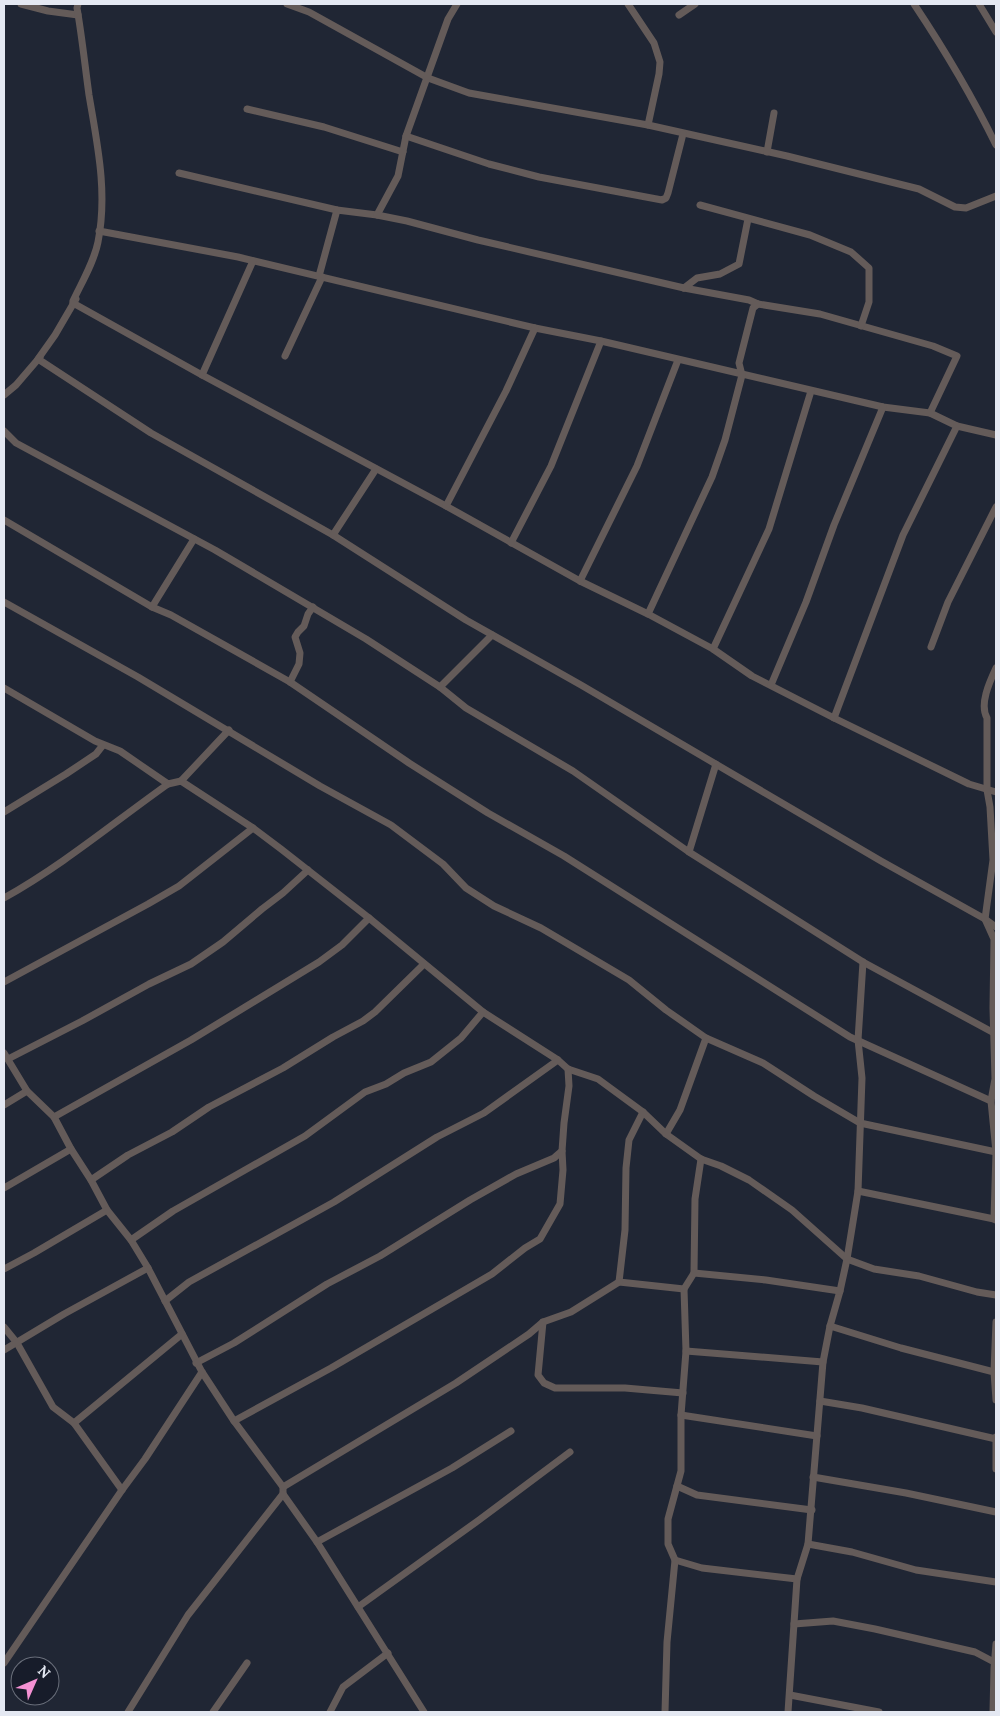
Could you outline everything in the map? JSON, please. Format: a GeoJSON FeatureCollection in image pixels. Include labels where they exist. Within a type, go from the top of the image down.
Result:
{"type":"FeatureCollection","features":[{"type":"Feature","properties":{"kind":"street"},"geometry":{"type":"LineString","coordinates":[[21,4],[48,11],[78,15]]}},
{"type":"Feature","properties":{"kind":"street"},"geometry":{"type":"LineString","coordinates":[[4,395],[16,385],[56,336],[74,301],[98,243],[103,191],[78,4]]}},
{"type":"Feature","properties":{"kind":"street"},"geometry":{"type":"LineString","coordinates":[[287,4],[308,12],[428,78],[469,93],[648,125],[767,152],[919,189],[955,207],[966,208],[996,196]]}},
{"type":"Feature","properties":{"kind":"street"},"geometry":{"type":"LineString","coordinates":[[377,215],[398,176],[406,136],[448,19],[457,4]]}},
{"type":"Feature","properties":{"kind":"street"},"geometry":{"type":"LineString","coordinates":[[628,4],[654,43],[660,62],[660,74],[648,125]]}},
{"type":"Feature","properties":{"kind":"street"},"geometry":{"type":"LineString","coordinates":[[679,15],[696,4]]}},
{"type":"Feature","properties":{"kind":"street"},"geometry":{"type":"LineString","coordinates":[[914,4],[977,105],[996,145]]}},
{"type":"Feature","properties":{"kind":"street"},"geometry":{"type":"LineString","coordinates":[[979,4],[996,32]]}},
{"type":"Feature","properties":{"kind":"street"},"geometry":{"type":"LineString","coordinates":[[247,109],[324,127],[403,152]]}},
{"type":"Feature","properties":{"kind":"street"},"geometry":{"type":"LineString","coordinates":[[767,152],[774,112]]}},
{"type":"Feature","properties":{"kind":"street"},"geometry":{"type":"LineString","coordinates":[[406,136],[489,164],[539,177],[662,200],[666,198],[668,193],[683,134]]}},
{"type":"Feature","properties":{"kind":"street"},"geometry":{"type":"LineString","coordinates":[[178,173],[337,210],[407,221],[478,240],[684,288],[748,300],[758,304],[820,314],[933,346],[957,356],[930,413]]}},
{"type":"Feature","properties":{"kind":"street"},"geometry":{"type":"LineString","coordinates":[[700,205],[810,235],[851,252],[869,268],[869,302],[860,326]]}},
{"type":"Feature","properties":{"kind":"street"},"geometry":{"type":"LineString","coordinates":[[286,356],[320,276],[337,210]]}},
{"type":"Feature","properties":{"kind":"street"},"geometry":{"type":"LineString","coordinates":[[684,288],[697,278],[720,274],[739,264],[748,219]]}},
{"type":"Feature","properties":{"kind":"street"},"geometry":{"type":"LineString","coordinates":[[99,231],[320,276],[535,328],[601,341],[883,407],[930,413],[956,426],[996,434]]}},
{"type":"Feature","properties":{"kind":"street"},"geometry":{"type":"LineString","coordinates":[[202,375],[253,261]]}},
{"type":"Feature","properties":{"kind":"street"},"geometry":{"type":"LineString","coordinates":[[74,301],[202,375],[446,506],[580,581],[648,614],[713,649],[752,676],[969,784],[996,792]]}},
{"type":"Feature","properties":{"kind":"street"},"geometry":{"type":"LineString","coordinates":[[648,614],[712,477],[730,425],[742,375],[739,363],[753,308],[758,304]]}},
{"type":"Feature","properties":{"kind":"street"},"geometry":{"type":"LineString","coordinates":[[446,506],[502,399],[535,328]]}},
{"type":"Feature","properties":{"kind":"street"},"geometry":{"type":"LineString","coordinates":[[512,543],[551,466],[601,341]]}},
{"type":"Feature","properties":{"kind":"street"},"geometry":{"type":"LineString","coordinates":[[38,359],[151,433],[333,535],[466,620],[716,764],[880,862],[985,919],[996,927]]}},
{"type":"Feature","properties":{"kind":"street"},"geometry":{"type":"LineString","coordinates":[[580,581],[637,466],[678,360]]}},
{"type":"Feature","properties":{"kind":"street"},"geometry":{"type":"LineString","coordinates":[[713,649],[769,529],[811,391]]}},
{"type":"Feature","properties":{"kind":"street"},"geometry":{"type":"LineString","coordinates":[[771,685],[883,407]]}},
{"type":"Feature","properties":{"kind":"street"},"geometry":{"type":"LineString","coordinates":[[834,718],[902,535],[956,426]]}},
{"type":"Feature","properties":{"kind":"street"},"geometry":{"type":"LineString","coordinates":[[4,432],[16,443],[194,539],[366,638],[440,687],[466,708],[573,771],[689,852],[863,962],[994,1033]]}},
{"type":"Feature","properties":{"kind":"street"},"geometry":{"type":"LineString","coordinates":[[333,535],[376,469]]}},
{"type":"Feature","properties":{"kind":"street"},"geometry":{"type":"LineString","coordinates":[[931,647],[948,602],[996,507]]}},
{"type":"Feature","properties":{"kind":"street"},"geometry":{"type":"LineString","coordinates":[[4,520],[152,607],[205,633],[290,682],[409,763],[488,813],[564,856],[850,1037],[991,1101]]}},
{"type":"Feature","properties":{"kind":"street"},"geometry":{"type":"LineString","coordinates":[[152,607],[194,539]]}},
{"type":"Feature","properties":{"kind":"street"},"geometry":{"type":"LineString","coordinates":[[4,602],[138,677],[320,786],[391,825],[443,864],[466,888],[494,906],[541,928],[628,980],[706,1038],[763,1063],[860,1123],[996,1152]]}},
{"type":"Feature","properties":{"kind":"street"},"geometry":{"type":"LineString","coordinates":[[290,682],[299,664],[299,647],[295,638],[304,626],[308,614],[313,607]]}},
{"type":"Feature","properties":{"kind":"street"},"geometry":{"type":"LineString","coordinates":[[440,687],[492,635]]}},
{"type":"Feature","properties":{"kind":"street"},"geometry":{"type":"LineString","coordinates":[[858,1192],[995,1220],[996,1152],[991,1101],[996,1079],[994,939],[985,919],[994,861],[987,790],[987,718],[984,713],[986,690],[996,668]]}},
{"type":"Feature","properties":{"kind":"street"},"geometry":{"type":"LineString","coordinates":[[4,688],[103,745],[120,751],[168,784]]}},
{"type":"Feature","properties":{"kind":"street"},"geometry":{"type":"LineString","coordinates":[[987,718],[996,720]]}},
{"type":"Feature","properties":{"kind":"street"},"geometry":{"type":"LineString","coordinates":[[4,898],[37,880],[69,858],[168,784],[181,782],[229,730]]}},
{"type":"Feature","properties":{"kind":"street"},"geometry":{"type":"LineString","coordinates":[[4,812],[96,754],[103,745]]}},
{"type":"Feature","properties":{"kind":"street"},"geometry":{"type":"LineString","coordinates":[[689,852],[716,764]]}},
{"type":"Feature","properties":{"kind":"street"},"geometry":{"type":"LineString","coordinates":[[181,782],[253,828],[369,918],[483,1012],[558,1060],[568,1069],[598,1079],[643,1112],[666,1134],[701,1160],[721,1166],[749,1180],[792,1210],[847,1260],[874,1269],[919,1276],[977,1292],[996,1295]]}},
{"type":"Feature","properties":{"kind":"street"},"geometry":{"type":"LineString","coordinates":[[4,982],[179,886],[253,828]]}},
{"type":"Feature","properties":{"kind":"street"},"geometry":{"type":"LineString","coordinates":[[308,870],[284,893],[223,942],[191,964],[149,984],[82,1021],[6,1056],[27,1091],[54,1117],[71,1149],[91,1180],[106,1210],[131,1240],[148,1268],[196,1363],[317,1542],[424,1712]]}},
{"type":"Feature","properties":{"kind":"street"},"geometry":{"type":"LineString","coordinates":[[54,1117],[191,1040],[319,962],[342,944],[369,918]]}},
{"type":"Feature","properties":{"kind":"street"},"geometry":{"type":"LineString","coordinates":[[788,1712],[797,1579],[808,1544],[823,1362],[847,1260],[858,1192],[862,1078],[858,1040],[863,962]]}},
{"type":"Feature","properties":{"kind":"street"},"geometry":{"type":"LineString","coordinates":[[91,1180],[128,1155],[172,1132],[208,1107],[283,1068],[363,1021],[375,1012],[424,964]]}},
{"type":"Feature","properties":{"kind":"street"},"geometry":{"type":"LineString","coordinates":[[131,1240],[172,1211],[305,1136],[365,1092],[386,1084],[404,1073],[430,1062],[461,1038],[483,1012]]}},
{"type":"Feature","properties":{"kind":"street"},"geometry":{"type":"LineString","coordinates":[[666,1134],[680,1110],[706,1038]]}},
{"type":"Feature","properties":{"kind":"street"},"geometry":{"type":"LineString","coordinates":[[165,1301],[189,1282],[334,1202],[437,1137],[484,1113],[558,1060]]}},
{"type":"Feature","properties":{"kind":"street"},"geometry":{"type":"LineString","coordinates":[[234,1421],[331,1368],[492,1274],[525,1248],[540,1239],[560,1204],[563,1170],[562,1152],[569,1086],[568,1069]]}},
{"type":"Feature","properties":{"kind":"street"},"geometry":{"type":"LineString","coordinates":[[4,1105],[27,1091]]}},
{"type":"Feature","properties":{"kind":"street"},"geometry":{"type":"LineString","coordinates":[[619,1282],[625,1230],[626,1168],[629,1140],[643,1112]]}},
{"type":"Feature","properties":{"kind":"street"},"geometry":{"type":"LineString","coordinates":[[4,1188],[71,1149]]}},
{"type":"Feature","properties":{"kind":"street"},"geometry":{"type":"LineString","coordinates":[[196,1363],[234,1343],[327,1284],[380,1256],[470,1200],[516,1174],[554,1158],[562,1152]]}},
{"type":"Feature","properties":{"kind":"street"},"geometry":{"type":"LineString","coordinates":[[665,1712],[667,1642],[675,1560],[668,1544],[668,1519],[681,1471],[681,1416],[686,1352],[684,1289],[694,1273],[695,1199],[701,1160]]}},
{"type":"Feature","properties":{"kind":"street"},"geometry":{"type":"LineString","coordinates":[[4,1269],[106,1210]]}},
{"type":"Feature","properties":{"kind":"street"},"geometry":{"type":"LineString","coordinates":[[4,1350],[64,1314],[148,1268]]}},
{"type":"Feature","properties":{"kind":"street"},"geometry":{"type":"LineString","coordinates":[[694,1273],[766,1280],[840,1292]]}},
{"type":"Feature","properties":{"kind":"street"},"geometry":{"type":"LineString","coordinates":[[128,1712],[188,1615],[283,1490],[456,1383],[529,1334],[543,1322],[571,1312],[619,1282],[684,1289]]}},
{"type":"Feature","properties":{"kind":"street"},"geometry":{"type":"LineString","coordinates":[[543,1322],[538,1376],[544,1383],[556,1388],[625,1388],[683,1393]]}},
{"type":"Feature","properties":{"kind":"street"},"geometry":{"type":"LineString","coordinates":[[996,1322],[996,1400]]}},
{"type":"Feature","properties":{"kind":"street"},"geometry":{"type":"LineString","coordinates":[[830,1326],[893,1346],[995,1372]]}},
{"type":"Feature","properties":{"kind":"street"},"geometry":{"type":"LineString","coordinates":[[4,1328],[16,1343],[53,1407],[74,1423],[122,1490]]}},
{"type":"Feature","properties":{"kind":"street"},"geometry":{"type":"LineString","coordinates":[[74,1423],[182,1334]]}},
{"type":"Feature","properties":{"kind":"street"},"geometry":{"type":"LineString","coordinates":[[686,1352],[823,1362]]}},
{"type":"Feature","properties":{"kind":"street"},"geometry":{"type":"LineString","coordinates":[[4,1663],[145,1459],[202,1372]]}},
{"type":"Feature","properties":{"kind":"street"},"geometry":{"type":"LineString","coordinates":[[820,1401],[862,1408],[996,1438],[996,1468]]}},
{"type":"Feature","properties":{"kind":"street"},"geometry":{"type":"LineString","coordinates":[[681,1416],[816,1436]]}},
{"type":"Feature","properties":{"kind":"street"},"geometry":{"type":"LineString","coordinates":[[317,1542],[452,1468],[511,1431]]}},
{"type":"Feature","properties":{"kind":"street"},"geometry":{"type":"LineString","coordinates":[[358,1607],[570,1452]]}},
{"type":"Feature","properties":{"kind":"street"},"geometry":{"type":"LineString","coordinates":[[813,1477],[906,1493],[996,1512]]}},
{"type":"Feature","properties":{"kind":"street"},"geometry":{"type":"LineString","coordinates":[[678,1486],[697,1495],[812,1510]]}},
{"type":"Feature","properties":{"kind":"street"},"geometry":{"type":"LineString","coordinates":[[808,1544],[852,1552],[916,1570],[996,1582]]}},
{"type":"Feature","properties":{"kind":"street"},"geometry":{"type":"LineString","coordinates":[[675,1560],[702,1568],[797,1579]]}},
{"type":"Feature","properties":{"kind":"street"},"geometry":{"type":"LineString","coordinates":[[794,1624],[832,1621],[875,1629],[975,1652],[995,1666]]}},
{"type":"Feature","properties":{"kind":"street"},"geometry":{"type":"LineString","coordinates":[[993,1712],[996,1644]]}},
{"type":"Feature","properties":{"kind":"street"},"geometry":{"type":"LineString","coordinates":[[330,1712],[343,1687],[388,1653]]}},
{"type":"Feature","properties":{"kind":"street"},"geometry":{"type":"LineString","coordinates":[[213,1712],[247,1664]]}},
{"type":"Feature","properties":{"kind":"street"},"geometry":{"type":"LineString","coordinates":[[790,1695],[879,1712]]}}]}
